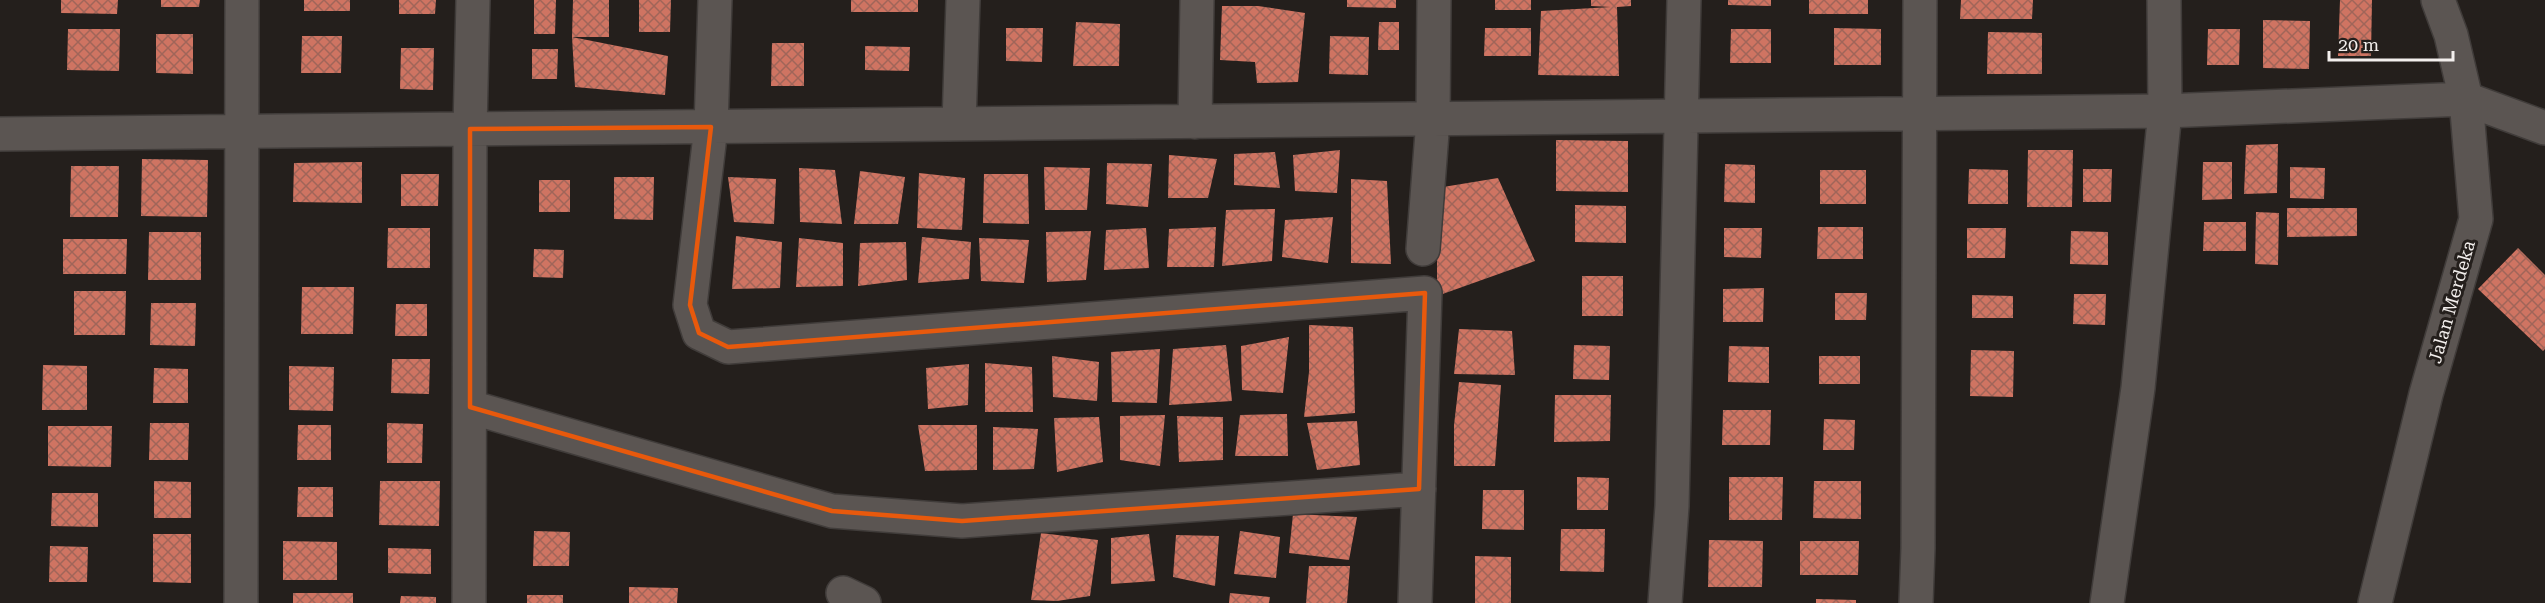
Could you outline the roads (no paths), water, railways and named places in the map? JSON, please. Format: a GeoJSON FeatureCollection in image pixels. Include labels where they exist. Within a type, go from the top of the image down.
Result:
{"type":"FeatureCollection","features":[{"type":"Feature","properties":{"kind":"street"},"geometry":{"type":"LineString","coordinates":[[241,603],[242,0]]}},
{"type":"Feature","properties":{"kind":"street"},"geometry":{"type":"LineString","coordinates":[[469,603],[470,129],[473,0]]}},
{"type":"Feature","properties":{"kind":"street"},"geometry":{"type":"LineString","coordinates":[[715,0],[711,127],[690,305],[699,333],[728,347],[1425,293],[1415,603]]}},
{"type":"Feature","properties":{"kind":"street"},"geometry":{"type":"LineString","coordinates":[[959,124],[963,0]]}},
{"type":"Feature","properties":{"kind":"street"},"geometry":{"type":"LineString","coordinates":[[1195,122],[1197,0]]}},
{"type":"Feature","properties":{"kind":"street"},"geometry":{"type":"LineString","coordinates":[[1423,249],[1433,120],[1434,0]]}},
{"type":"Feature","properties":{"kind":"street"},"geometry":{"type":"LineString","coordinates":[[1665,603],[1672,506],[1684,0]]}},
{"type":"Feature","properties":{"kind":"street"},"geometry":{"type":"LineString","coordinates":[[1916,603],[1920,0]]}},
{"type":"Feature","properties":{"kind":"street"},"geometry":{"type":"LineString","coordinates":[[2107,603],[2139,388],[2165,111],[2164,0]]}},
{"type":"Feature","properties":{"kind":"street","name":"Jalan Merdeka"},"geometry":{"type":"LineString","coordinates":[[2375,603],[2426,394],[2476,219],[2466,99],[2451,35],[2438,0]]}},
{"type":"Feature","properties":{"kind":"street"},"geometry":{"type":"LineString","coordinates":[[0,134],[2165,111],[2466,99],[2545,128]]}},
{"type":"Feature","properties":{"kind":"street"},"geometry":{"type":"LineString","coordinates":[[470,407],[832,511],[962,521],[1419,489]]}}]}
